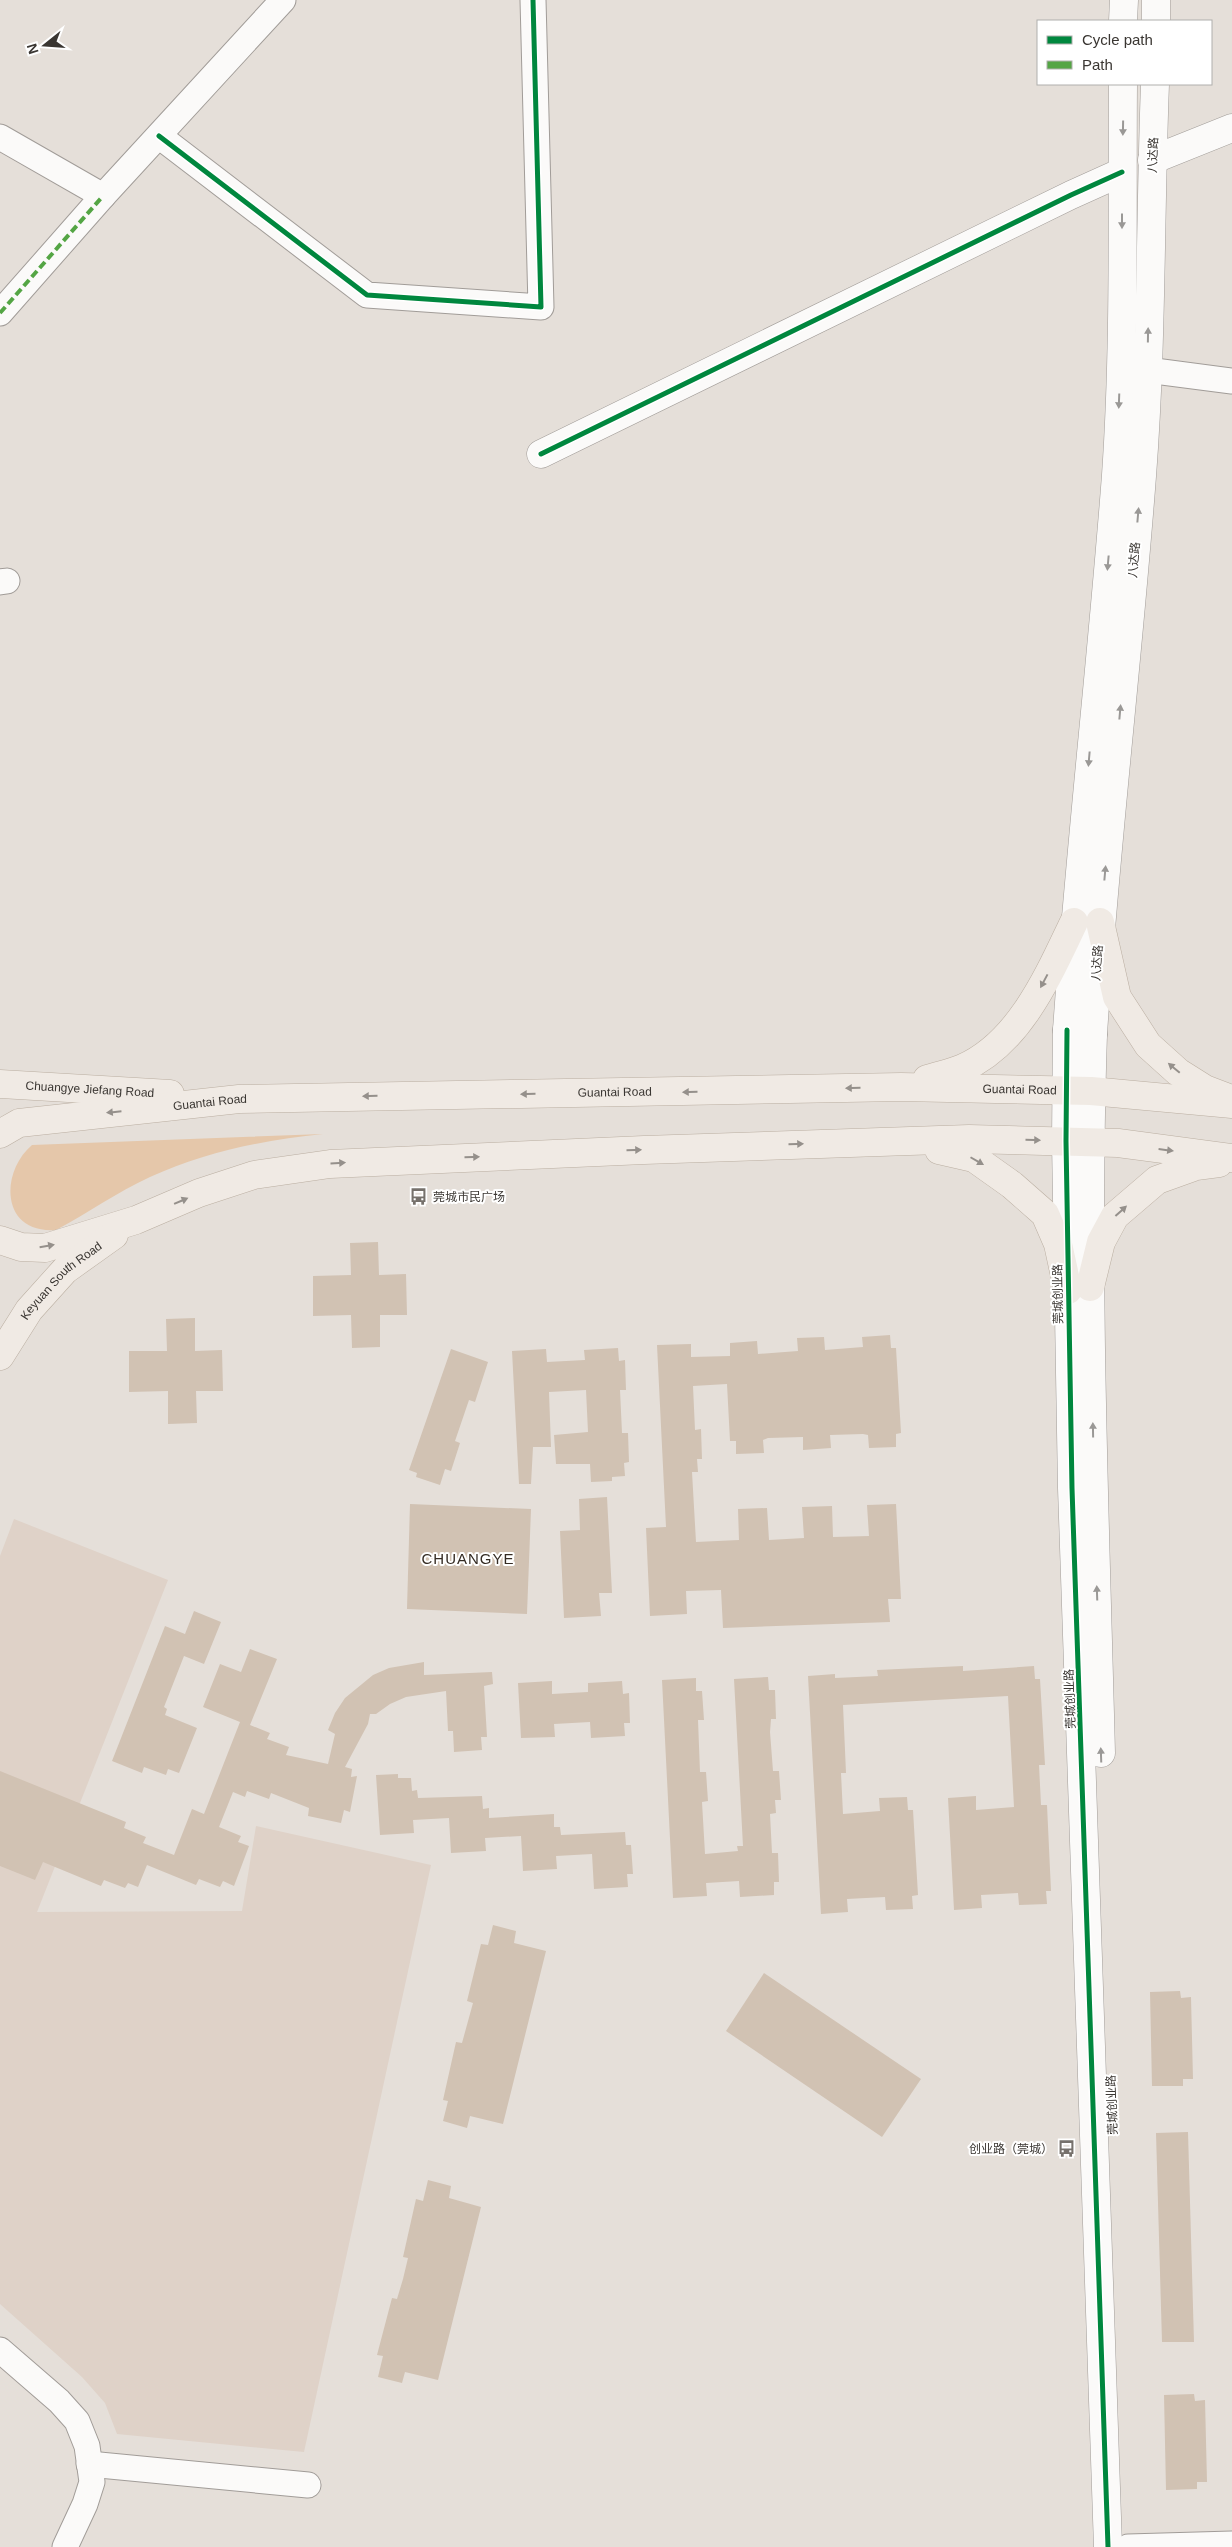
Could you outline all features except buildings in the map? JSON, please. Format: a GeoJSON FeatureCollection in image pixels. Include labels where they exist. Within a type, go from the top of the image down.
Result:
{"type":"FeatureCollection","features":[{"type":"Feature","properties":{"kind":"main road"},"geometry":{"type":"LineString","coordinates":[[901,1087],[964,1068],[995,1048],[1033,1003],[1087,922]]}},
{"type":"Feature","properties":{"kind":"main road"},"geometry":{"type":"LineString","coordinates":[[1087,922],[1117,997],[1148,1045],[1178,1072],[1205,1089],[1232,1100]]}},
{"type":"Feature","properties":{"kind":"main road","name":"Chuangye Jiefang Road"},"geometry":{"type":"LineString","coordinates":[[0,1084],[239,1099]]}},
{"type":"Feature","properties":{"kind":"main road","name":"Guantai Road"},"geometry":{"type":"LineString","coordinates":[[0,1134],[19,1123],[239,1099],[901,1087],[1078,1091],[1232,1104]]}},
{"type":"Feature","properties":{"kind":"main road"},"geometry":{"type":"LineString","coordinates":[[897,1140],[974,1158],[1032,1202],[1045,1214],[1079,1289]]}},
{"type":"Feature","properties":{"kind":"main road"},"geometry":{"type":"LineString","coordinates":[[0,1240],[21,1247],[45,1248],[136,1220],[199,1193],[254,1176],[330,1164],[897,1140],[1077,1141],[1232,1160]]}},
{"type":"Feature","properties":{"kind":"main road"},"geometry":{"type":"LineString","coordinates":[[1079,1289],[1115,1216],[1156,1180],[1196,1166],[1232,1160]]}},
{"type":"Feature","properties":{"kind":"main road","name":"Keyuan South Road"},"geometry":{"type":"LineString","coordinates":[[0,1356],[29,1310],[65,1270],[136,1220]]}},
{"type":"Feature","properties":{"kind":"street"},"geometry":{"type":"LineString","coordinates":[[0,313],[103,196],[284,0]]}},
{"type":"Feature","properties":{"kind":"street"},"geometry":{"type":"LineString","coordinates":[[159,136],[367,295],[541,306],[532,0]]}},
{"type":"Feature","properties":{"kind":"street"},"geometry":{"type":"LineString","coordinates":[[1124,0],[1124,20]]}},
{"type":"Feature","properties":{"kind":"street"},"geometry":{"type":"LineString","coordinates":[[1156,0],[1156,20]]}},
{"type":"Feature","properties":{"kind":"street","name":"八达路"},"geometry":{"type":"LineString","coordinates":[[1080,1032],[1116,473],[1120,368],[1123,85]]}},
{"type":"Feature","properties":{"kind":"street","name":"八达路"},"geometry":{"type":"LineString","coordinates":[[1087,922],[1142,475],[1147,370],[1155,85]]}},
{"type":"Feature","properties":{"kind":"street"},"geometry":{"type":"LineString","coordinates":[[1152,160],[1232,128]]}},
{"type":"Feature","properties":{"kind":"street"},"geometry":{"type":"LineString","coordinates":[[0,137],[103,196]]}},
{"type":"Feature","properties":{"kind":"street"},"geometry":{"type":"LineString","coordinates":[[541,454],[1122,172]]}},
{"type":"Feature","properties":{"kind":"street"},"geometry":{"type":"LineString","coordinates":[[1147,370],[1232,381]]}},
{"type":"Feature","properties":{"kind":"street","name":"莞城创业路"},"geometry":{"type":"LineString","coordinates":[[1080,1032],[1077,1141],[1079,1289],[1102,1797],[1126,2547]]}},
{"type":"Feature","properties":{"kind":"street","name":"莞城创业路"},"geometry":{"type":"LineString","coordinates":[[1079,1289],[1072,1488],[1108,2547]]}},
{"type":"Feature","properties":{"kind":"street"},"geometry":{"type":"LineString","coordinates":[[0,2350],[59,2401],[78,2421],[87,2446],[92,2482],[85,2504],[65,2547]]}},
{"type":"Feature","properties":{"kind":"street"},"geometry":{"type":"LineString","coordinates":[[89,2464],[308,2485]]}},
{"type":"Feature","properties":{"kind":"street"},"geometry":{"type":"LineString","coordinates":[[1126,2547],[1232,2544]]}},
{"type":"Feature","properties":{"kind":"shaded area"},"geometry":{"type":"Polygon","coordinates":[[[323,1134],[235,1148],[171,1168],[138,1183],[56,1230],[38,1229],[24,1222],[15,1212],[11,1199],[14,1170],[32,1145],[323,1134]]]}},
{"type":"Feature","properties":{"kind":"shaded area"},"geometry":{"type":"Polygon","coordinates":[[[14,1519],[168,1580],[37,1912],[242,1911],[256,1826],[431,1865],[304,2452],[117,2434],[105,2403],[82,2377],[0,2304],[0,1556],[14,1519]]]}},
{"type":"Feature","properties":{"kind":"marked path"},"geometry":{"type":"LineString","coordinates":[[0,313],[103,196]]}},
{"type":"Feature","properties":{"kind":"cycle path"},"geometry":{"type":"LineString","coordinates":[[159,136],[367,295],[541,307],[533,0]]}},
{"type":"Feature","properties":{"kind":"cycle path"},"geometry":{"type":"LineString","coordinates":[[541,454],[1071,195],[1122,172]]}},
{"type":"Feature","properties":{"kind":"cycle path"},"geometry":{"type":"LineString","coordinates":[[1067,1030],[1066,1141],[1072,1488],[1108,2547]]}},
{"type":"Feature","properties":{"kind":"place","name":"莞城市民广场"},"geometry":{"type":"Point","coordinates":[419,1197]}},
{"type":"Feature","properties":{"kind":"place","name":"创业路（莞城）"},"geometry":{"type":"Point","coordinates":[1067,2149]}},
{"type":"Feature","properties":{"kind":"district","name":"CHUANGYE"},"geometry":{"type":"Point","coordinates":[468,1559]}}]}
